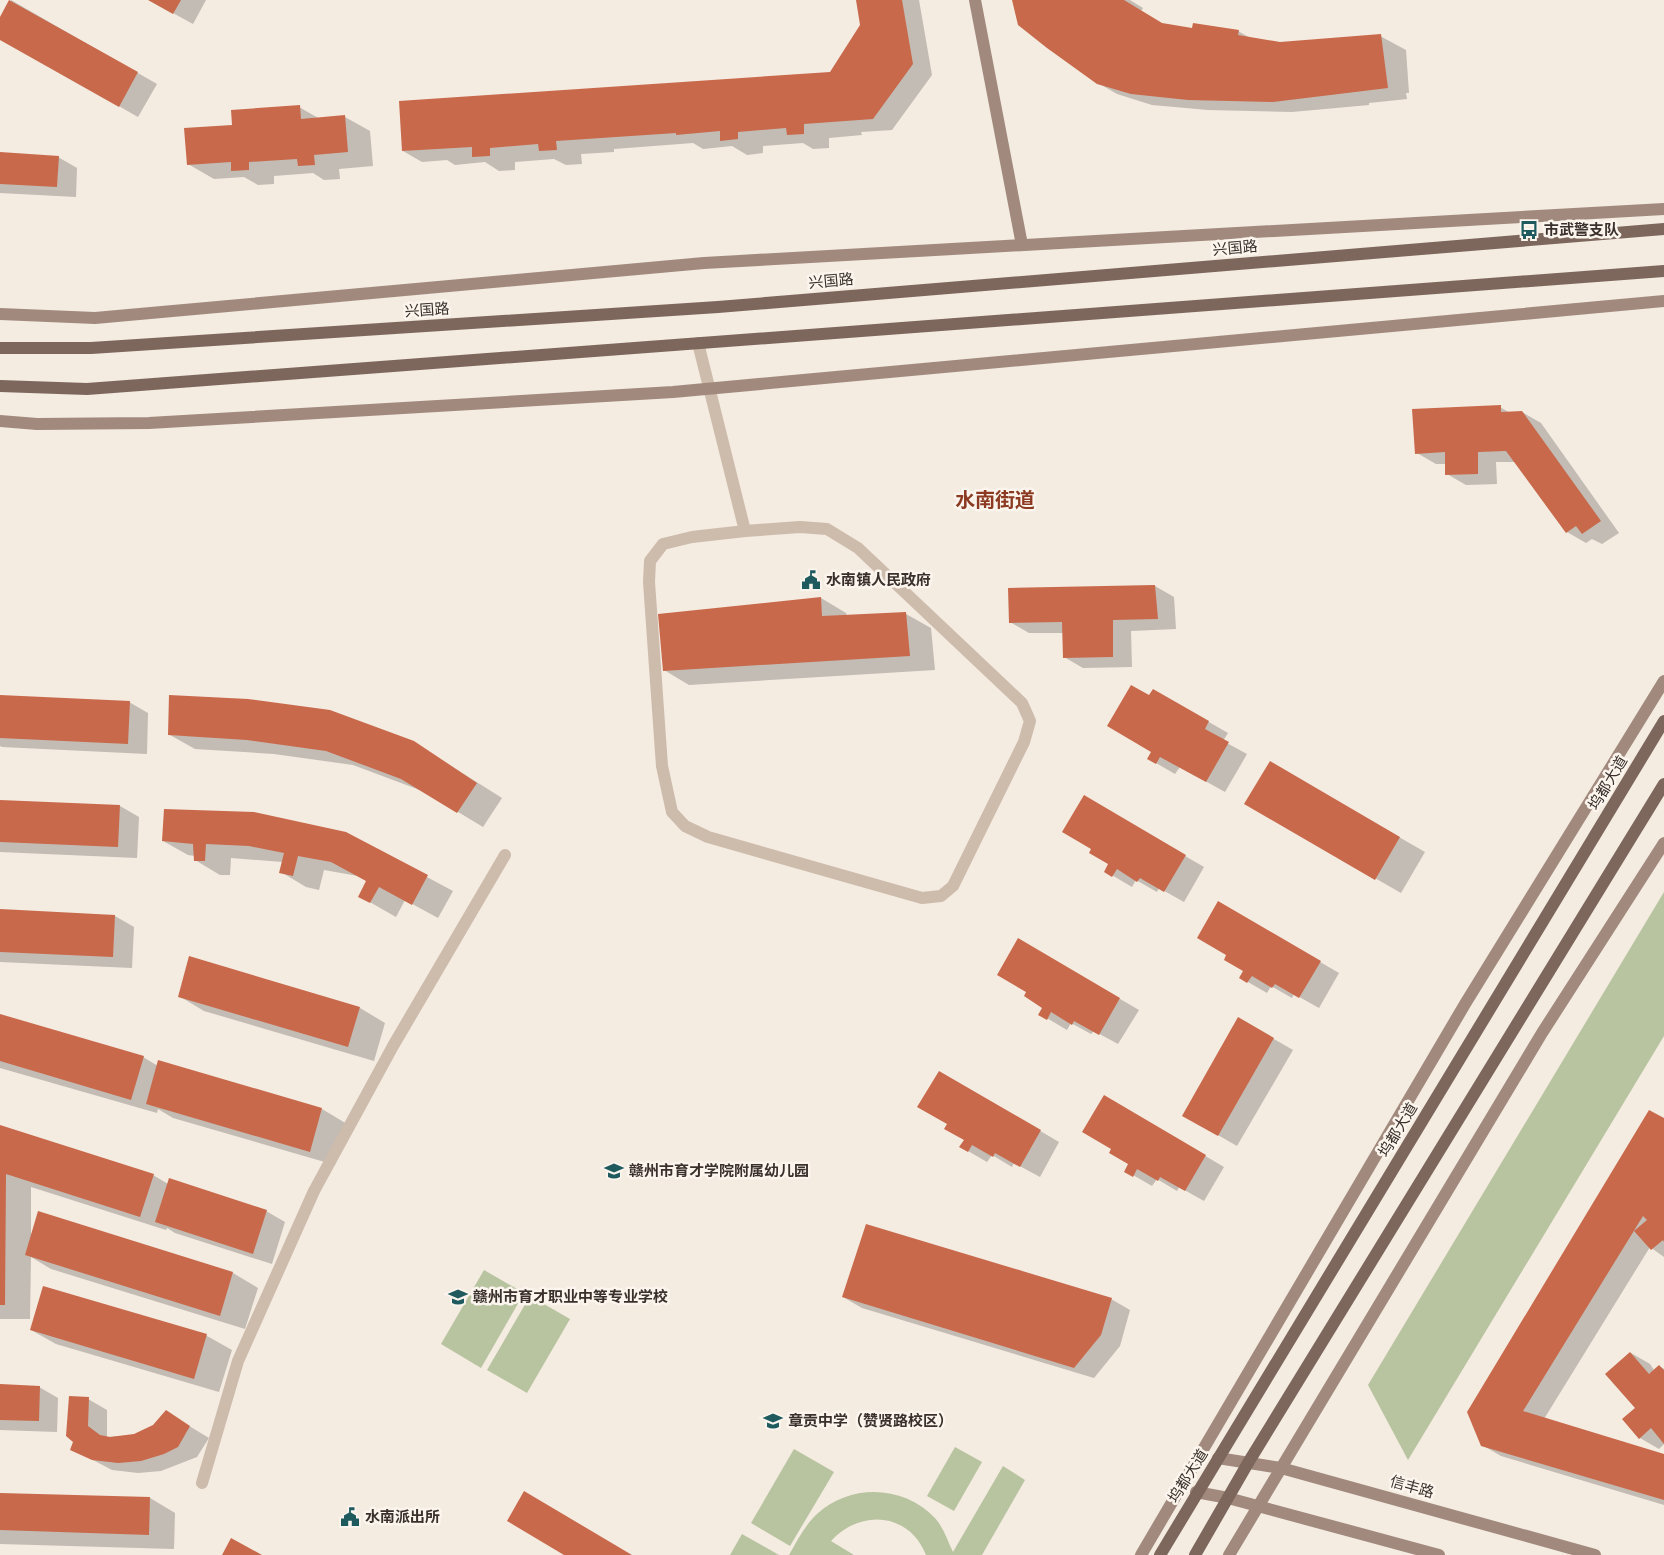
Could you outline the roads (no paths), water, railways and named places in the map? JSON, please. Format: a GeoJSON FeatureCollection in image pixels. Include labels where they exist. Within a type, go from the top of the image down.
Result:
{"type":"FeatureCollection","features":[{"type":"Feature","properties":{"kind":"main road","name":"兴国路"},"geometry":{"type":"LineString","coordinates":[[0,348],[91,348],[718,307],[1664,229]]}},
{"type":"Feature","properties":{"kind":"main road"},"geometry":{"type":"LineString","coordinates":[[0,386],[87,389],[1664,270]]}},
{"type":"Feature","properties":{"kind":"main road","name":"坞都大道"},"geometry":{"type":"LineString","coordinates":[[1160,1555],[1196,1492],[1664,721]]}},
{"type":"Feature","properties":{"kind":"main road"},"geometry":{"type":"LineString","coordinates":[[1195,1555],[1248,1464],[1664,784]]}},
{"type":"Feature","properties":{"kind":"street"},"geometry":{"type":"LineString","coordinates":[[975,0],[1022,245]]}},
{"type":"Feature","properties":{"kind":"street"},"geometry":{"type":"LineString","coordinates":[[0,314],[95,318],[704,263],[1664,209]]}},
{"type":"Feature","properties":{"kind":"street"},"geometry":{"type":"LineString","coordinates":[[0,421],[37,424],[148,423],[709,388],[1664,301]]}},
{"type":"Feature","properties":{"kind":"street"},"geometry":{"type":"LineString","coordinates":[[698,343],[745,531]]}},
{"type":"Feature","properties":{"kind":"street"},"geometry":{"type":"LineString","coordinates":[[800,527],[827,529],[858,548],[1022,702],[1030,721],[1024,742],[953,886],[941,896],[922,898],[708,837],[684,826],[672,812],[662,766],[649,582],[650,561],[663,544],[692,537],[745,531],[800,527]]}},
{"type":"Feature","properties":{"kind":"street"},"geometry":{"type":"LineString","coordinates":[[1141,1555],[1466,1004],[1664,682]]}},
{"type":"Feature","properties":{"kind":"street"},"geometry":{"type":"LineString","coordinates":[[1229,1555],[1542,1033],[1664,843]]}},
{"type":"Feature","properties":{"kind":"street"},"geometry":{"type":"LineString","coordinates":[[202,1483],[238,1361],[314,1192],[393,1046],[505,855]]}},
{"type":"Feature","properties":{"kind":"street","name":"信丰路"},"geometry":{"type":"LineString","coordinates":[[1218,1458],[1280,1468],[1595,1555]]}},
{"type":"Feature","properties":{"kind":"street"},"geometry":{"type":"LineString","coordinates":[[1196,1492],[1228,1498],[1439,1555]]}},
{"type":"Feature","properties":{"kind":"place","name":"市武警支队"},"geometry":{"type":"Point","coordinates":[1529,230]}},
{"type":"Feature","properties":{"kind":"place","name":"水南镇人民政府"},"geometry":{"type":"Point","coordinates":[811,580]}},
{"type":"Feature","properties":{"kind":"place","name":"赣州市育才学院附属幼儿园"},"geometry":{"type":"Point","coordinates":[614,1171]}},
{"type":"Feature","properties":{"kind":"place","name":"赣州市育才职业中等专业学校"},"geometry":{"type":"Point","coordinates":[458,1297]}},
{"type":"Feature","properties":{"kind":"place","name":"章贡中学（赞贤路校区）"},"geometry":{"type":"Point","coordinates":[773,1421]}},
{"type":"Feature","properties":{"kind":"place","name":"水南派出所"},"geometry":{"type":"Point","coordinates":[350,1517]}},
{"type":"Feature","properties":{"kind":"district","name":"水南街道"},"geometry":{"type":"Point","coordinates":[995,500]}}]}
